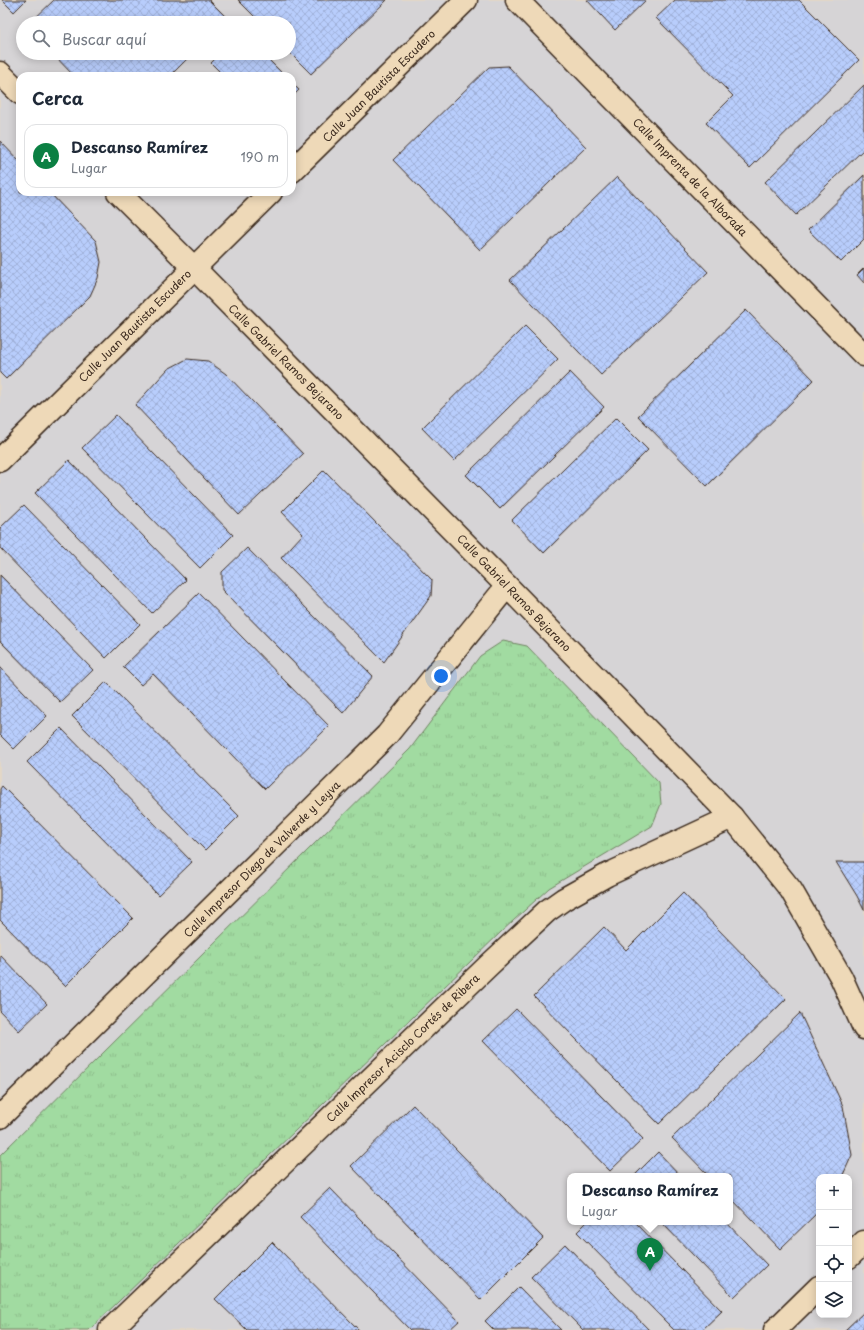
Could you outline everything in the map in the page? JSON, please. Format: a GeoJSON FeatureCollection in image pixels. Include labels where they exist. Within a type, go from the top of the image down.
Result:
{"type":"FeatureCollection","features":[{"type":"Feature","properties":{"kind":"street","name":"Calle Imprenta de la Alborada"},"geometry":{"type":"LineString","coordinates":[[517,0],[864,354]]}},
{"type":"Feature","properties":{"kind":"street","name":"Calle Juan Bautista Escudero"},"geometry":{"type":"LineString","coordinates":[[296,167],[456,4]]}},
{"type":"Feature","properties":{"kind":"street"},"geometry":{"type":"LineString","coordinates":[[0,73],[16,89]]}},
{"type":"Feature","properties":{"kind":"street","name":"Calle Gabriel Ramos Bejarano"},"geometry":{"type":"LineString","coordinates":[[122,196],[507,586],[732,817],[791,890],[841,977],[864,1028]]}},
{"type":"Feature","properties":{"kind":"street","name":"Calle Juan Bautista Escudero"},"geometry":{"type":"LineString","coordinates":[[0,460],[267,196]]}},
{"type":"Feature","properties":{"kind":"street","name":"Calle Impresor Diego de Valverde y Leyva"},"geometry":{"type":"LineString","coordinates":[[0,1117],[388,735],[507,586]]}},
{"type":"Feature","properties":{"kind":"street","name":"Calle Impresor Acisclo Cortés de Ribera"},"geometry":{"type":"LineString","coordinates":[[110,1330],[547,911],[577,890],[732,817]]}},
{"type":"Feature","properties":{"kind":"street"},"geometry":{"type":"LineString","coordinates":[[852,1254],[864,1242]]}},
{"type":"Feature","properties":{"kind":"street"},"geometry":{"type":"LineString","coordinates":[[775,1330],[816,1289]]}},
{"type":"Feature","properties":{"kind":"shaded area"},"geometry":{"type":"Polygon","coordinates":[[[0,0],[864,0],[864,1330],[0,1330],[0,0]]]}},
{"type":"Feature","properties":{"kind":"green space"},"geometry":{"type":"Polygon","coordinates":[[[503,641],[527,646],[659,783],[661,804],[652,826],[549,888],[501,932],[89,1330],[0,1330],[0,1155],[410,749],[480,656],[503,641]]]}},
{"type":"Feature","properties":{"kind":"building"},"geometry":{"type":"Polygon","coordinates":[[[2,0],[26,0],[14,12],[2,0]]]}},
{"type":"Feature","properties":{"kind":"building"},"geometry":{"type":"Polygon","coordinates":[[[54,0],[209,0],[225,16],[37,16],[54,0]]]}},
{"type":"Feature","properties":{"kind":"building"},"geometry":{"type":"Polygon","coordinates":[[[238,0],[387,0],[311,74],[296,59],[296,16],[254,16],[238,0]]]}},
{"type":"Feature","properties":{"kind":"building"},"geometry":{"type":"Polygon","coordinates":[[[587,0],[646,0],[615,30],[587,0]]]}},
{"type":"Feature","properties":{"kind":"building"},"geometry":{"type":"Polygon","coordinates":[[[675,0],[799,0],[859,60],[750,168],[706,123],[733,96],[656,18],[675,0]]]}},
{"type":"Feature","properties":{"kind":"building"},"geometry":{"type":"Polygon","coordinates":[[[59,60],[186,60],[174,72],[70,72],[59,60]]]}},
{"type":"Feature","properties":{"kind":"building"},"geometry":{"type":"Polygon","coordinates":[[[214,60],[269,60],[281,72],[220,72],[211,63],[214,60]]]}},
{"type":"Feature","properties":{"kind":"building"},"geometry":{"type":"Polygon","coordinates":[[[508,66],[586,147],[480,250],[393,160],[489,67],[508,66]]]}},
{"type":"Feature","properties":{"kind":"building"},"geometry":{"type":"Polygon","coordinates":[[[864,85],[864,149],[796,215],[765,182],[864,85]]]}},
{"type":"Feature","properties":{"kind":"building"},"geometry":{"type":"Polygon","coordinates":[[[0,141],[16,158],[16,196],[53,196],[96,241],[101,262],[98,278],[90,296],[6,379],[0,373],[0,141]]]}},
{"type":"Feature","properties":{"kind":"building"},"geometry":{"type":"Polygon","coordinates":[[[864,175],[864,239],[841,262],[808,230],[864,175]]]}},
{"type":"Feature","properties":{"kind":"building"},"geometry":{"type":"Polygon","coordinates":[[[617,177],[708,272],[601,375],[510,280],[617,177]]]}},
{"type":"Feature","properties":{"kind":"building"},"geometry":{"type":"Polygon","coordinates":[[[864,268],[864,283],[857,275],[864,268]]]}},
{"type":"Feature","properties":{"kind":"building"},"geometry":{"type":"Polygon","coordinates":[[[746,310],[814,380],[707,486],[638,416],[746,310]]]}},
{"type":"Feature","properties":{"kind":"building"},"geometry":{"type":"Polygon","coordinates":[[[525,326],[558,359],[454,461],[422,428],[525,326]]]}},
{"type":"Feature","properties":{"kind":"building"},"geometry":{"type":"Polygon","coordinates":[[[187,359],[208,361],[226,374],[303,454],[239,515],[135,405],[168,369],[187,359]]]}},
{"type":"Feature","properties":{"kind":"building"},"geometry":{"type":"Polygon","coordinates":[[[570,372],[604,407],[500,509],[466,475],[570,372]]]}},
{"type":"Feature","properties":{"kind":"building"},"geometry":{"type":"Polygon","coordinates":[[[116,415],[233,535],[200,568],[82,448],[116,415]]]}},
{"type":"Feature","properties":{"kind":"building"},"geometry":{"type":"Polygon","coordinates":[[[616,418],[648,450],[544,553],[512,520],[616,418]]]}},
{"type":"Feature","properties":{"kind":"building"},"geometry":{"type":"Polygon","coordinates":[[[69,460],[186,580],[152,613],[35,493],[69,460]]]}},
{"type":"Feature","properties":{"kind":"building"},"geometry":{"type":"Polygon","coordinates":[[[324,470],[432,580],[431,596],[384,662],[281,558],[303,534],[282,512],[324,470]]]}},
{"type":"Feature","properties":{"kind":"building"},"geometry":{"type":"Polygon","coordinates":[[[24,505],[140,624],[106,658],[0,548],[0,528],[24,505]]]}},
{"type":"Feature","properties":{"kind":"building"},"geometry":{"type":"Polygon","coordinates":[[[247,548],[373,676],[343,713],[222,590],[222,572],[247,548]]]}},
{"type":"Feature","properties":{"kind":"building"},"geometry":{"type":"Polygon","coordinates":[[[0,575],[93,670],[60,702],[0,641],[0,575]]]}},
{"type":"Feature","properties":{"kind":"building"},"geometry":{"type":"Polygon","coordinates":[[[199,593],[329,726],[265,789],[153,674],[141,685],[123,667],[199,593]]]}},
{"type":"Feature","properties":{"kind":"building"},"geometry":{"type":"Polygon","coordinates":[[[0,667],[47,716],[14,749],[0,735],[0,667]]]}},
{"type":"Feature","properties":{"kind":"building"},"geometry":{"type":"Polygon","coordinates":[[[106,682],[239,816],[205,850],[72,716],[106,682]]]}},
{"type":"Feature","properties":{"kind":"building"},"geometry":{"type":"Polygon","coordinates":[[[61,728],[192,862],[158,895],[27,762],[61,728]]]}},
{"type":"Feature","properties":{"kind":"building"},"geometry":{"type":"Polygon","coordinates":[[[2,786],[133,918],[65,986],[0,920],[0,789],[2,786]]]}},
{"type":"Feature","properties":{"kind":"building"},"geometry":{"type":"Polygon","coordinates":[[[836,862],[864,862],[864,910],[857,896],[836,862]]]}},
{"type":"Feature","properties":{"kind":"building"},"geometry":{"type":"Polygon","coordinates":[[[683,893],[786,999],[659,1124],[534,996],[604,927],[626,950],[683,893]]]}},
{"type":"Feature","properties":{"kind":"building"},"geometry":{"type":"Polygon","coordinates":[[[0,955],[47,1004],[19,1031],[0,1011],[0,955]]]}},
{"type":"Feature","properties":{"kind":"building"},"geometry":{"type":"Polygon","coordinates":[[[516,1009],[643,1139],[610,1171],[483,1041],[516,1009]]]}},
{"type":"Feature","properties":{"kind":"building"},"geometry":{"type":"Polygon","coordinates":[[[800,1013],[843,1106],[852,1155],[843,1174],[816,1174],[816,1214],[780,1249],[733,1200],[733,1173],[706,1173],[672,1138],[800,1013]]]}},
{"type":"Feature","properties":{"kind":"building"},"geometry":{"type":"Polygon","coordinates":[[[413,1105],[543,1238],[481,1300],[351,1166],[413,1105]]]}},
{"type":"Feature","properties":{"kind":"building"},"geometry":{"type":"Polygon","coordinates":[[[658,1152],[678,1173],[637,1173],[658,1152]]]}},
{"type":"Feature","properties":{"kind":"building"},"geometry":{"type":"Polygon","coordinates":[[[330,1188],[459,1321],[449,1330],[410,1330],[300,1217],[330,1188]]]}},
{"type":"Feature","properties":{"kind":"building"},"geometry":{"type":"Polygon","coordinates":[[[584,1225],[638,1225],[722,1311],[702,1330],[674,1330],[577,1232],[584,1225]]]}},
{"type":"Feature","properties":{"kind":"building"},"geometry":{"type":"Polygon","coordinates":[[[664,1225],[729,1225],[767,1265],[734,1297],[664,1225]]]}},
{"type":"Feature","properties":{"kind":"building"},"geometry":{"type":"Polygon","coordinates":[[[272,1242],[359,1330],[247,1330],[215,1299],[272,1242]]]}},
{"type":"Feature","properties":{"kind":"building"},"geometry":{"type":"Polygon","coordinates":[[[565,1244],[649,1330],[583,1330],[531,1277],[565,1244]]]}},
{"type":"Feature","properties":{"kind":"building"},"geometry":{"type":"Polygon","coordinates":[[[519,1287],[561,1330],[494,1330],[485,1321],[519,1287]]]}},
{"type":"Feature","properties":{"kind":"building"},"geometry":{"type":"Polygon","coordinates":[[[864,1312],[864,1330],[845,1330],[864,1312]]]}},
{"type":"Feature","properties":{"kind":"place","name":"Descanso Ramírez"},"geometry":{"type":"Point","coordinates":[650,1271]}}]}
